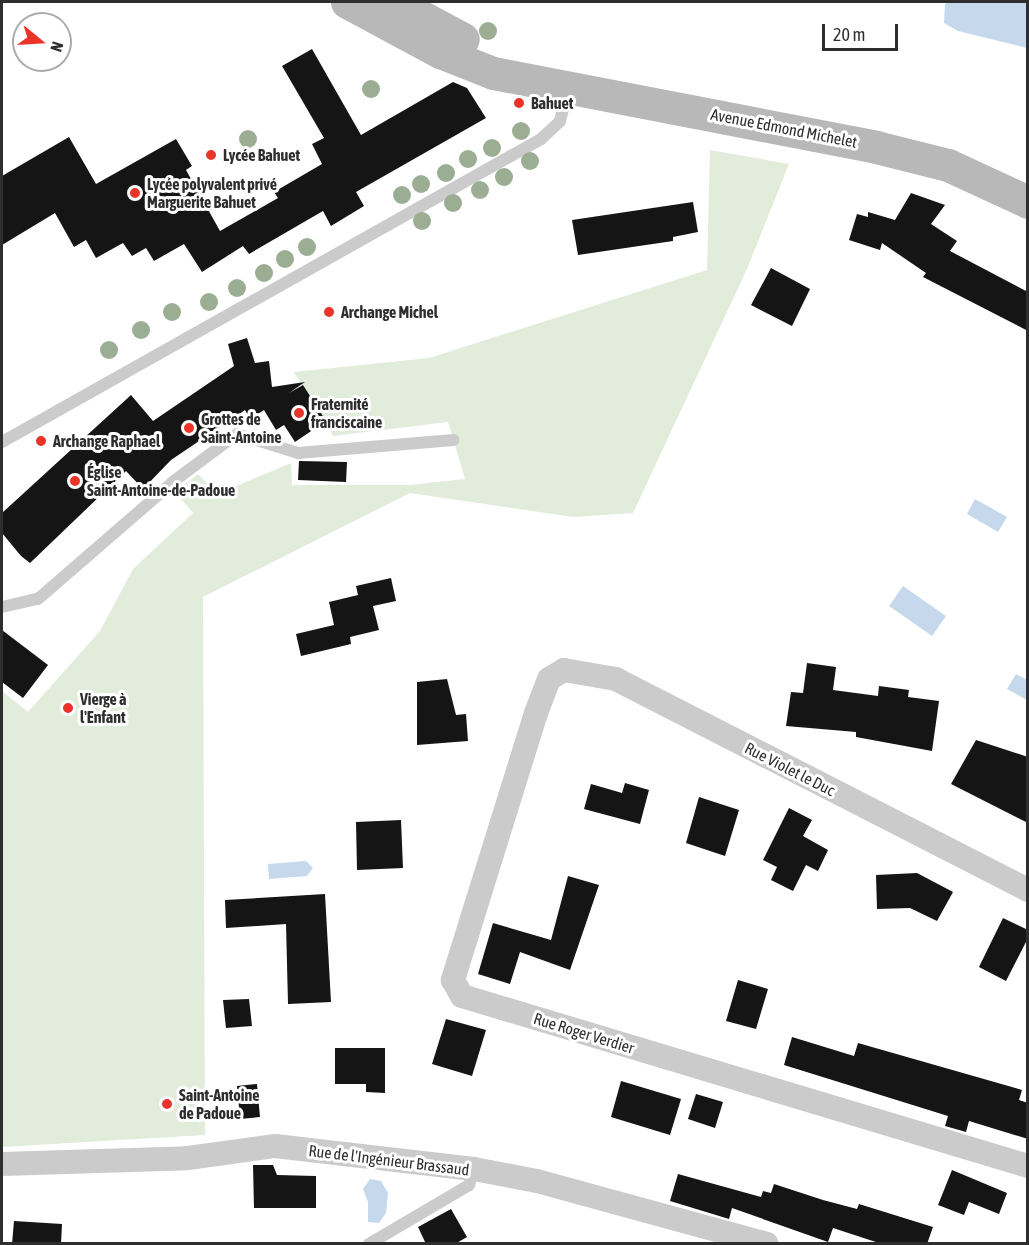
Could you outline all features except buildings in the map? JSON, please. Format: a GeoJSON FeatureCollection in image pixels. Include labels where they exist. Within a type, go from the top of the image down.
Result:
{"type":"FeatureCollection","features":[{"type":"Feature","properties":{"kind":"main road","name":"Avenue Edmond Michelet"},"geometry":{"type":"LineString","coordinates":[[347,2],[451,57],[493,73],[533,78],[568,87],[886,149],[948,165],[1028,202]]}},
{"type":"Feature","properties":{"kind":"main road","name":"Avenue Edmond Michelet"},"geometry":{"type":"LineString","coordinates":[[403,4],[533,78]]}},
{"type":"Feature","properties":{"kind":"street"},"geometry":{"type":"LineString","coordinates":[[368,2],[386,11],[403,4],[404,18],[443,42],[451,57]]}},
{"type":"Feature","properties":{"kind":"street","name":"Rue Violet le Duc"},"geometry":{"type":"LineString","coordinates":[[549,679],[564,669],[616,680],[1028,890]]}},
{"type":"Feature","properties":{"kind":"street","name":"Rue Roger Verdier"},"geometry":{"type":"LineString","coordinates":[[549,679],[453,980],[462,996],[1028,1166]]}},
{"type":"Feature","properties":{"kind":"street","name":"Rue de l'Ingénieur Brassaud"},"geometry":{"type":"LineString","coordinates":[[2,1164],[188,1158],[275,1146],[474,1169],[559,1187],[767,1244]]}},
{"type":"Feature","properties":{"kind":"lane"},"geometry":{"type":"LineString","coordinates":[[2,442],[541,139],[560,121],[568,87]]}},
{"type":"Feature","properties":{"kind":"lane"},"geometry":{"type":"LineString","coordinates":[[2,607],[38,599],[174,481],[237,434],[298,453],[453,440]]}},
{"type":"Feature","properties":{"kind":"lane"},"geometry":{"type":"LineString","coordinates":[[369,1244],[469,1185],[474,1169]]}},
{"type":"Feature","properties":{"kind":"green space"},"geometry":{"type":"Polygon","coordinates":[[[710,150],[789,164],[747,269],[633,513],[573,517],[410,493],[203,597],[205,1135],[2,1147],[2,691],[28,712],[100,631],[133,569],[193,513],[175,492],[198,474],[217,494],[291,463],[292,485],[409,485],[465,479],[448,422],[333,436],[294,372],[429,358],[707,270],[710,150]]]}},
{"type":"Feature","properties":{"kind":"water"},"geometry":{"type":"Polygon","coordinates":[[[949,2],[1027,2],[1027,48],[958,31],[944,23],[945,4],[949,2]]]}},
{"type":"Feature","properties":{"kind":"water"},"geometry":{"type":"Polygon","coordinates":[[[975,499],[1007,517],[998,532],[967,514],[975,499]]]}},
{"type":"Feature","properties":{"kind":"water"},"geometry":{"type":"Polygon","coordinates":[[[903,586],[946,616],[932,636],[889,606],[903,586]]]}},
{"type":"Feature","properties":{"kind":"water"},"geometry":{"type":"Polygon","coordinates":[[[1016,674],[1027,680],[1027,700],[1007,689],[1016,674]]]}},
{"type":"Feature","properties":{"kind":"water"},"geometry":{"type":"Polygon","coordinates":[[[306,861],[313,868],[307,876],[269,879],[268,864],[306,861]]]}},
{"type":"Feature","properties":{"kind":"water"},"geometry":{"type":"Polygon","coordinates":[[[370,1179],[381,1181],[388,1193],[386,1213],[379,1223],[368,1222],[368,1202],[363,1189],[370,1179]]]}},
{"type":"Feature","properties":{"kind":"place","name":"Bahuet"},"geometry":{"type":"Point","coordinates":[519,103]}},
{"type":"Feature","properties":{"kind":"place","name":"Lycée Bahuet"},"geometry":{"type":"Point","coordinates":[211,155]}},
{"type":"Feature","properties":{"kind":"place","name":"Lycée polyvalent privé Marguerite Bahuet"},"geometry":{"type":"Point","coordinates":[135,193]}},
{"type":"Feature","properties":{"kind":"place","name":"Archange Michel"},"geometry":{"type":"Point","coordinates":[329,312]}},
{"type":"Feature","properties":{"kind":"place","name":"Fraternité franciscaine"},"geometry":{"type":"Point","coordinates":[299,413]}},
{"type":"Feature","properties":{"kind":"place","name":"Grottes de Saint-Antoine"},"geometry":{"type":"Point","coordinates":[189,428]}},
{"type":"Feature","properties":{"kind":"place","name":"Archange Raphael"},"geometry":{"type":"Point","coordinates":[41,441]}},
{"type":"Feature","properties":{"kind":"place","name":"Église Saint-Antoine-de-Padoue"},"geometry":{"type":"Point","coordinates":[75,481]}},
{"type":"Feature","properties":{"kind":"place","name":"Vierge à l'Enfant"},"geometry":{"type":"Point","coordinates":[68,708]}},
{"type":"Feature","properties":{"kind":"place","name":"Saint-Antoine de Padoue"},"geometry":{"type":"Point","coordinates":[167,1104]}}]}
